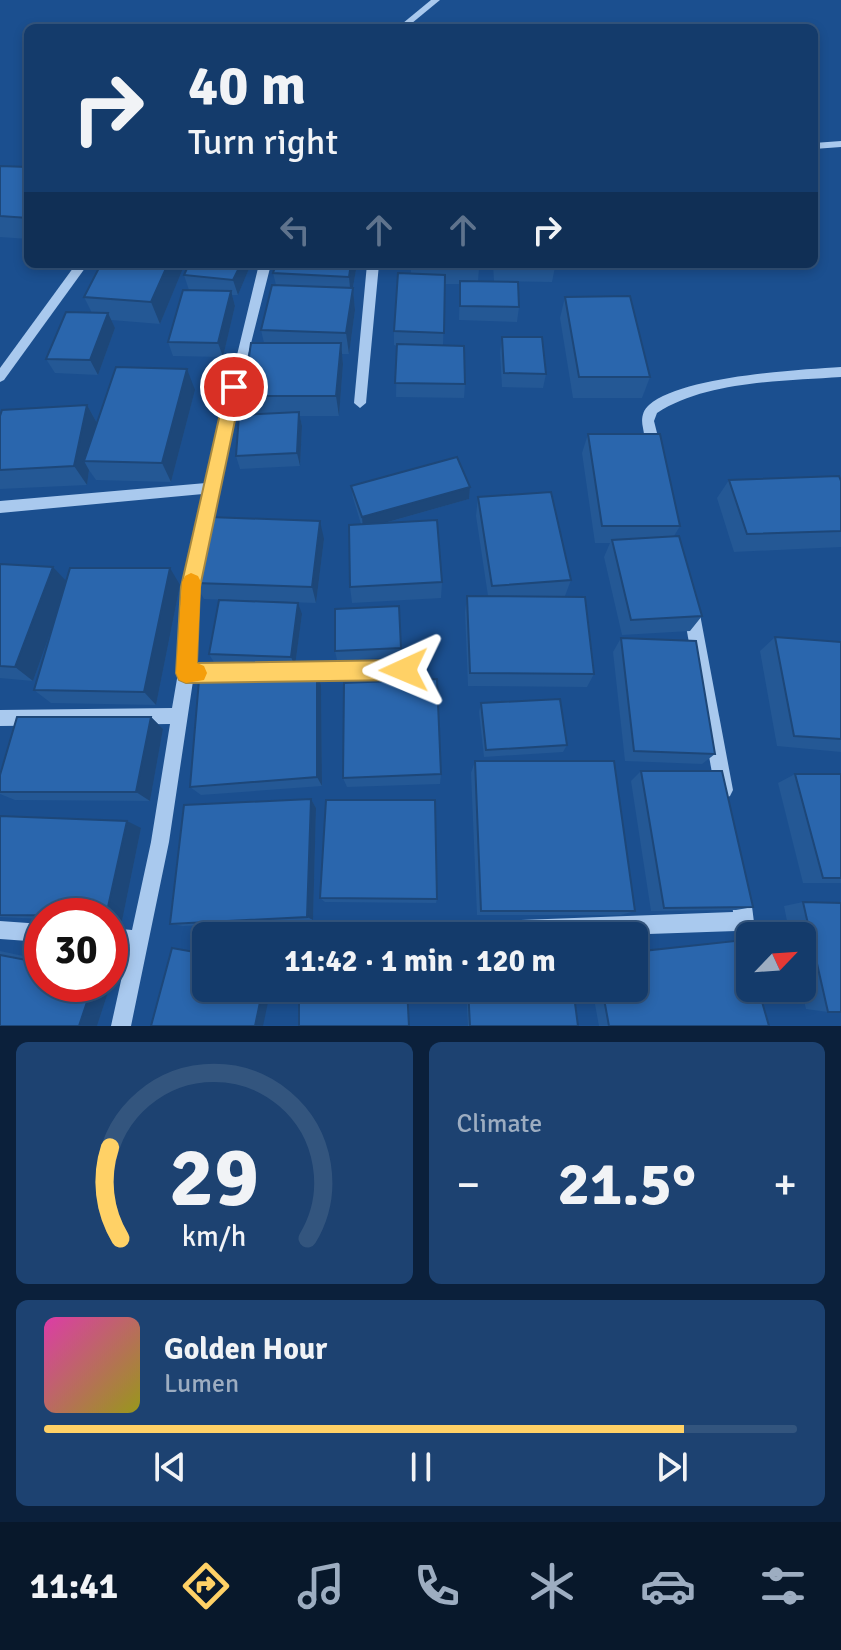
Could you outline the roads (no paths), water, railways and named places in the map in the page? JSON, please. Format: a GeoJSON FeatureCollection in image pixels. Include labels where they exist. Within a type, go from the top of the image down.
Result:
{"type":"FeatureCollection","features":[{"type":"Feature","properties":{"kind":"street"},"geometry":{"type":"LineString","coordinates":[[406,24],[436,0]]}},
{"type":"Feature","properties":{"kind":"street"},"geometry":{"type":"LineString","coordinates":[[818,146],[841,144]]}},
{"type":"Feature","properties":{"kind":"street"},"geometry":{"type":"LineString","coordinates":[[0,377],[79,268]]}},
{"type":"Feature","properties":{"kind":"street"},"geometry":{"type":"LineString","coordinates":[[121,1026],[160,842],[180,716],[186,673],[190,587],[264,268]]}},
{"type":"Feature","properties":{"kind":"street"},"geometry":{"type":"LineString","coordinates":[[360,403],[373,268]]}},
{"type":"Feature","properties":{"kind":"street"},"geometry":{"type":"LineString","coordinates":[[660,464],[648,421],[651,410],[658,403],[682,393],[704,389],[841,372]]}},
{"type":"Feature","properties":{"kind":"street"},"geometry":{"type":"LineString","coordinates":[[0,507],[211,488]]}},
{"type":"Feature","properties":{"kind":"street"},"geometry":{"type":"LineString","coordinates":[[687,588],[728,812]]}},
{"type":"Feature","properties":{"kind":"street"},"geometry":{"type":"LineString","coordinates":[[186,673],[404,670]]}},
{"type":"Feature","properties":{"kind":"street"},"geometry":{"type":"LineString","coordinates":[[0,718],[180,716]]}},
{"type":"Feature","properties":{"kind":"street"},"geometry":{"type":"LineString","coordinates":[[648,924],[745,921],[737,874]]}},
{"type":"Feature","properties":{"kind":"street"},"geometry":{"type":"LineString","coordinates":[[0,930],[24,932]]}},
{"type":"Feature","properties":{"kind":"street"},"geometry":{"type":"LineString","coordinates":[[128,939],[140,940]]}}]}
